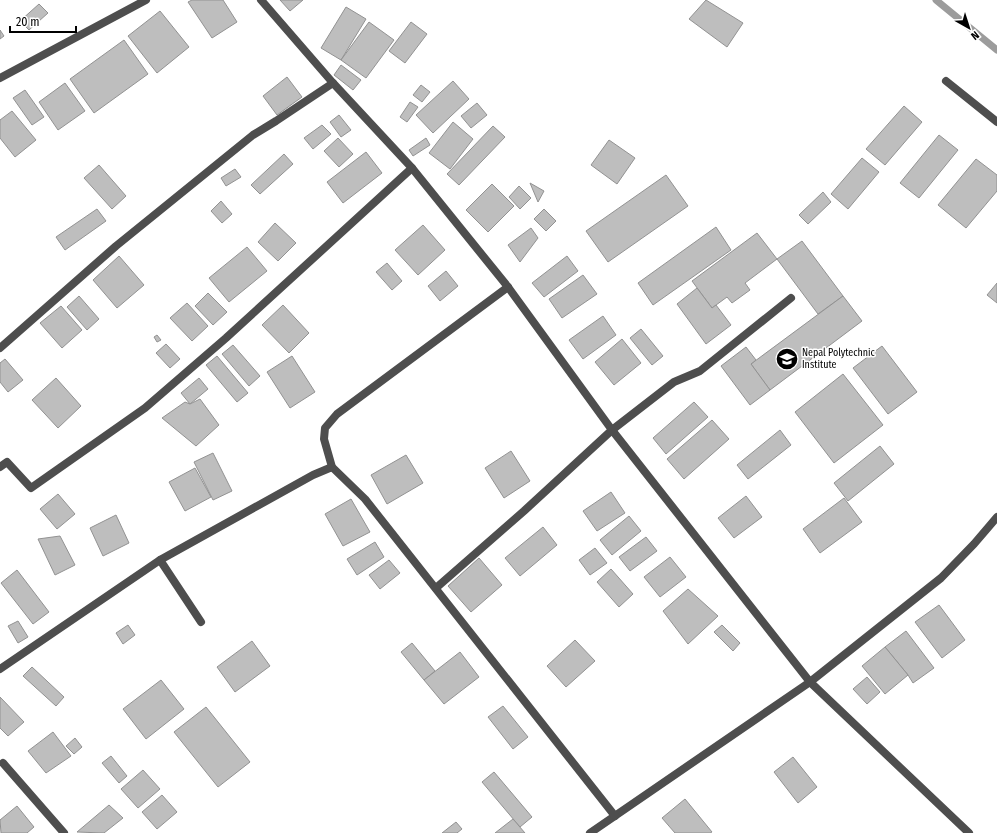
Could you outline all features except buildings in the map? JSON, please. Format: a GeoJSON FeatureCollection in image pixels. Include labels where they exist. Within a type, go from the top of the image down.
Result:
{"type":"FeatureCollection","features":[{"type":"Feature","properties":{"kind":"street"},"geometry":{"type":"LineString","coordinates":[[0,78],[146,0]]}},
{"type":"Feature","properties":{"kind":"street"},"geometry":{"type":"LineString","coordinates":[[261,0],[333,83],[412,168],[508,287],[612,430],[810,682],[969,833]]}},
{"type":"Feature","properties":{"kind":"street"},"geometry":{"type":"LineString","coordinates":[[946,81],[997,122]]}},
{"type":"Feature","properties":{"kind":"street"},"geometry":{"type":"LineString","coordinates":[[0,348],[116,246],[253,135],[333,83]]}},
{"type":"Feature","properties":{"kind":"street"},"geometry":{"type":"LineString","coordinates":[[0,467],[7,462],[31,488],[145,408],[226,338],[412,168]]}},
{"type":"Feature","properties":{"kind":"street"},"geometry":{"type":"LineString","coordinates":[[508,287],[337,414],[325,428],[324,439],[332,467],[365,499],[615,816]]}},
{"type":"Feature","properties":{"kind":"street"},"geometry":{"type":"LineString","coordinates":[[436,588],[524,511],[612,430],[674,382],[700,371],[791,298]]}},
{"type":"Feature","properties":{"kind":"street"},"geometry":{"type":"LineString","coordinates":[[0,669],[160,560],[313,475],[332,467]]}},
{"type":"Feature","properties":{"kind":"street"},"geometry":{"type":"LineString","coordinates":[[590,833],[810,682],[941,578],[974,544],[997,517]]}},
{"type":"Feature","properties":{"kind":"street"},"geometry":{"type":"LineString","coordinates":[[160,560],[201,622]]}},
{"type":"Feature","properties":{"kind":"street"},"geometry":{"type":"LineString","coordinates":[[3,763],[64,833]]}},
{"type":"Feature","properties":{"kind":"waterway"},"geometry":{"type":"LineString","coordinates":[[936,0],[997,50]]}},
{"type":"Feature","properties":{"kind":"place","name":"Nepal Polytechnic Institute"},"geometry":{"type":"Point","coordinates":[787,359]}}]}
